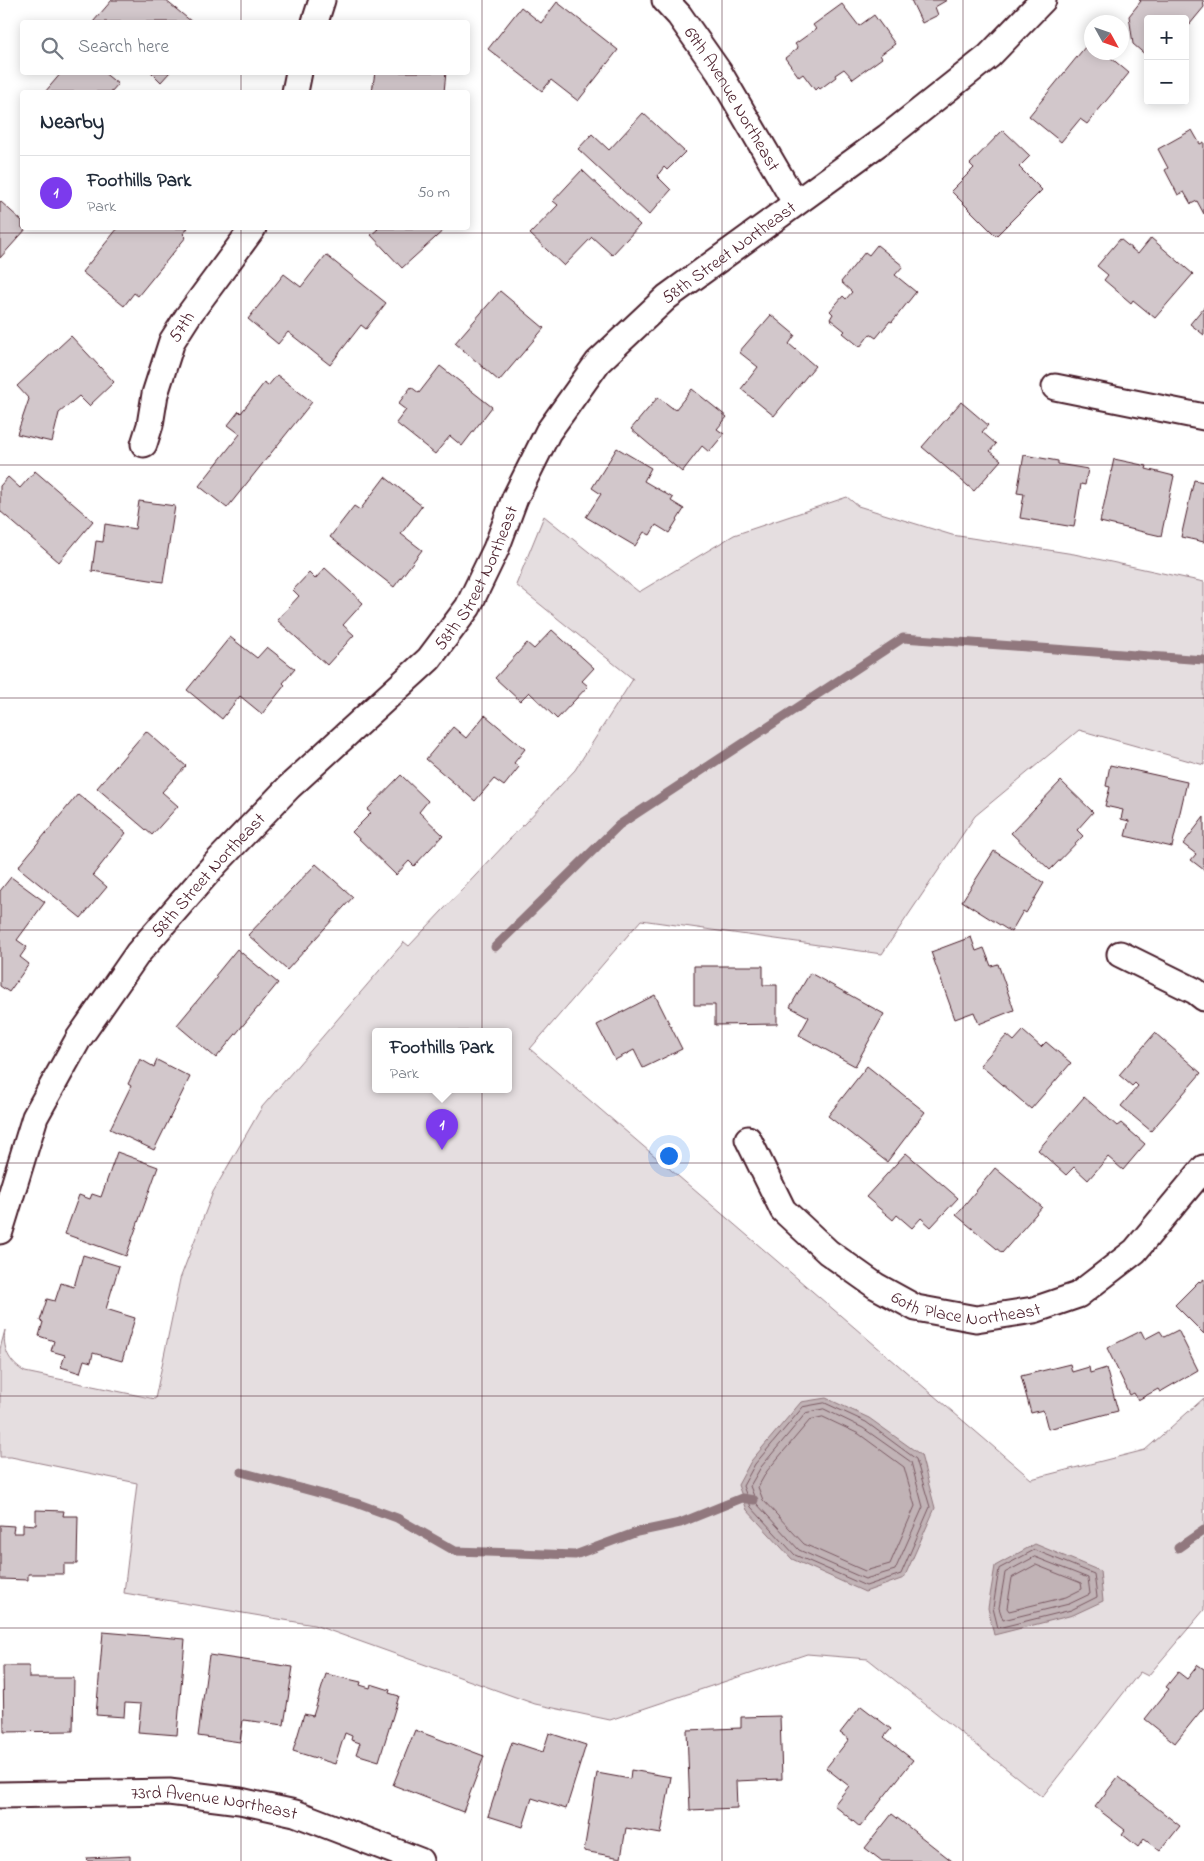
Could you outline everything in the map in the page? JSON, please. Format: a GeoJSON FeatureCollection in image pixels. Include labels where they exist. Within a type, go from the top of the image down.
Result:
{"type":"FeatureCollection","features":[{"type":"Feature","properties":{"kind":"street"},"geometry":{"type":"LineString","coordinates":[[316,20],[322,0]]}},
{"type":"Feature","properties":{"kind":"street","name":"69th Avenue Northeast"},"geometry":{"type":"LineString","coordinates":[[665,0],[679,15],[719,72],[795,202]]}},
{"type":"Feature","properties":{"kind":"street","name":"58th Street Northeast"},"geometry":{"type":"LineString","coordinates":[[0,1231],[35,1117],[79,1038],[138,953],[216,863],[289,786],[429,659],[468,607],[496,549],[516,498],[548,432],[598,362],[667,297],[795,202],[887,137],[989,56],[1043,0]]}},
{"type":"Feature","properties":{"kind":"street"},"geometry":{"type":"LineString","coordinates":[[295,90],[298,75]]}},
{"type":"Feature","properties":{"kind":"street","name":"57th"},"geometry":{"type":"LineString","coordinates":[[144,444],[150,425],[155,394],[172,341],[188,316],[252,230]]}},
{"type":"Feature","properties":{"kind":"street"},"geometry":{"type":"LineString","coordinates":[[1055,387],[1204,417]]}},
{"type":"Feature","properties":{"kind":"street"},"geometry":{"type":"LineString","coordinates":[[1120,954],[1196,991],[1204,998]]}},
{"type":"Feature","properties":{"kind":"street","name":"60th Place Northeast"},"geometry":{"type":"LineString","coordinates":[[748,1139],[783,1210],[828,1252],[876,1286],[916,1308],[976,1319],[1034,1310],[1078,1295],[1134,1250],[1204,1168]]}},
{"type":"Feature","properties":{"kind":"street","name":"73rd Avenue Northeast"},"geometry":{"type":"LineString","coordinates":[[0,1795],[169,1792],[240,1801],[295,1813],[420,1861]]}},
{"type":"Feature","properties":{"kind":"shaded area"},"geometry":{"type":"Polygon","coordinates":[[[847,497],[858,506],[952,535],[1074,554],[1204,582],[1204,765],[1079,730],[975,816],[882,954],[641,920],[530,1049],[1031,1479],[1145,1450],[1204,1398],[1204,1610],[1148,1676],[1140,1672],[1042,1797],[868,1659],[807,1654],[610,1720],[535,1704],[314,1625],[124,1593],[137,1483],[11,1457],[0,1457],[0,1349],[5,1330],[4,1337],[8,1354],[11,1360],[25,1372],[155,1399],[180,1279],[213,1192],[262,1107],[404,942],[409,946],[575,770],[633,679],[516,585],[544,516],[639,592],[734,535],[847,497]]]}},
{"type":"Feature","properties":{"kind":"water"},"geometry":{"type":"Polygon","coordinates":[[[826,1398],[869,1418],[921,1455],[935,1508],[904,1578],[865,1592],[792,1559],[747,1510],[738,1485],[751,1461],[801,1402],[826,1398]]]}},
{"type":"Feature","properties":{"kind":"water"},"geometry":{"type":"Polygon","coordinates":[[[1035,1544],[1100,1571],[1103,1601],[1073,1615],[994,1635],[988,1608],[995,1566],[1035,1544]]]}},
{"type":"Feature","properties":{"kind":"building"},"geometry":{"type":"Polygon","coordinates":[[[112,0],[165,0],[190,20],[95,20],[112,0]]]}},
{"type":"Feature","properties":{"kind":"building"},"geometry":{"type":"Polygon","coordinates":[[[911,0],[947,0],[935,7],[938,15],[922,23],[911,0]]]}},
{"type":"Feature","properties":{"kind":"building"},"geometry":{"type":"Polygon","coordinates":[[[1139,0],[1203,0],[1204,7],[1189,25],[1189,15],[1144,15],[1144,54],[1133,44],[1129,16],[1141,1],[1139,0]]]}},
{"type":"Feature","properties":{"kind":"building"},"geometry":{"type":"Polygon","coordinates":[[[557,2],[618,50],[578,101],[551,80],[542,91],[488,49],[521,7],[541,23],[557,2]]]}},
{"type":"Feature","properties":{"kind":"building"},"geometry":{"type":"Polygon","coordinates":[[[842,4],[859,26],[874,15],[895,44],[880,55],[882,58],[853,79],[844,69],[820,89],[818,87],[815,90],[803,74],[799,77],[785,58],[798,48],[795,44],[816,29],[813,25],[842,4]]]}},
{"type":"Feature","properties":{"kind":"building"},"geometry":{"type":"Polygon","coordinates":[[[1084,48],[1084,60],[1114,60],[1129,73],[1087,124],[1080,119],[1061,142],[1029,116],[1084,48]]]}},
{"type":"Feature","properties":{"kind":"building"},"geometry":{"type":"Polygon","coordinates":[[[59,75],[107,75],[118,84],[113,90],[47,90],[59,75]]]}},
{"type":"Feature","properties":{"kind":"building"},"geometry":{"type":"Polygon","coordinates":[[[154,75],[167,75],[161,82],[154,75]]]}},
{"type":"Feature","properties":{"kind":"building"},"geometry":{"type":"Polygon","coordinates":[[[375,75],[446,75],[444,90],[372,90],[375,75]]]}},
{"type":"Feature","properties":{"kind":"building"},"geometry":{"type":"Polygon","coordinates":[[[643,113],[685,152],[667,170],[664,167],[657,176],[671,190],[649,215],[578,149],[592,134],[609,150],[643,113]]]}},
{"type":"Feature","properties":{"kind":"building"},"geometry":{"type":"Polygon","coordinates":[[[1003,130],[1030,156],[1019,167],[1042,190],[996,236],[951,191],[974,168],[970,164],[1003,130]]]}},
{"type":"Feature","properties":{"kind":"building"},"geometry":{"type":"Polygon","coordinates":[[[1192,130],[1200,144],[1204,142],[1204,214],[1197,201],[1191,204],[1184,192],[1178,195],[1165,170],[1168,168],[1158,149],[1192,130]]]}},
{"type":"Feature","properties":{"kind":"building"},"geometry":{"type":"Polygon","coordinates":[[[582,170],[640,225],[612,255],[592,237],[564,266],[530,234],[558,205],[553,201],[582,170]]]}},
{"type":"Feature","properties":{"kind":"building"},"geometry":{"type":"Polygon","coordinates":[[[0,201],[20,219],[20,230],[25,230],[0,258],[0,201]]]}},
{"type":"Feature","properties":{"kind":"building"},"geometry":{"type":"Polygon","coordinates":[[[116,230],[186,230],[183,234],[186,237],[138,296],[134,293],[124,306],[82,272],[116,230]]]}},
{"type":"Feature","properties":{"kind":"building"},"geometry":{"type":"Polygon","coordinates":[[[377,230],[444,230],[402,268],[371,235],[377,230]]]}},
{"type":"Feature","properties":{"kind":"building"},"geometry":{"type":"Polygon","coordinates":[[[1151,238],[1193,274],[1155,318],[1133,300],[1131,303],[1104,280],[1108,275],[1097,266],[1120,239],[1138,254],[1151,238]]]}},
{"type":"Feature","properties":{"kind":"building"},"geometry":{"type":"Polygon","coordinates":[[[877,245],[903,266],[895,275],[916,292],[892,322],[890,321],[876,338],[870,334],[860,347],[830,319],[833,314],[830,311],[843,296],[846,299],[852,292],[841,282],[865,252],[869,255],[877,245]]]}},
{"type":"Feature","properties":{"kind":"building"},"geometry":{"type":"Polygon","coordinates":[[[326,255],[386,303],[366,329],[361,325],[330,365],[288,332],[278,344],[248,319],[284,274],[301,287],[326,255]]]}},
{"type":"Feature","properties":{"kind":"building"},"geometry":{"type":"Polygon","coordinates":[[[500,291],[544,328],[499,381],[455,343],[500,291]]]}},
{"type":"Feature","properties":{"kind":"building"},"geometry":{"type":"Polygon","coordinates":[[[1204,307],[1204,335],[1190,324],[1204,307]]]}},
{"type":"Feature","properties":{"kind":"building"},"geometry":{"type":"Polygon","coordinates":[[[771,315],[795,335],[789,344],[815,366],[774,416],[741,389],[758,367],[739,352],[771,315]]]}},
{"type":"Feature","properties":{"kind":"building"},"geometry":{"type":"Polygon","coordinates":[[[71,336],[114,382],[89,406],[79,396],[59,413],[52,442],[17,434],[29,399],[17,386],[71,336]]]}},
{"type":"Feature","properties":{"kind":"building"},"geometry":{"type":"Polygon","coordinates":[[[440,366],[492,407],[462,446],[450,436],[435,454],[396,423],[406,410],[398,404],[411,387],[419,393],[440,366]]]}},
{"type":"Feature","properties":{"kind":"building"},"geometry":{"type":"Polygon","coordinates":[[[277,375],[312,402],[227,508],[199,486],[240,434],[228,425],[239,411],[241,413],[264,383],[268,386],[277,375]]]}},
{"type":"Feature","properties":{"kind":"building"},"geometry":{"type":"Polygon","coordinates":[[[692,389],[727,417],[717,429],[724,434],[709,452],[702,446],[682,472],[631,429],[658,397],[675,410],[692,389]]]}},
{"type":"Feature","properties":{"kind":"building"},"geometry":{"type":"Polygon","coordinates":[[[961,402],[988,425],[982,432],[996,444],[990,451],[1001,460],[974,491],[922,447],[961,402]]]}},
{"type":"Feature","properties":{"kind":"building"},"geometry":{"type":"Polygon","coordinates":[[[617,448],[651,468],[644,481],[673,498],[671,501],[684,509],[669,533],[656,525],[650,535],[644,532],[635,546],[586,517],[601,494],[592,488],[617,448]]]}},
{"type":"Feature","properties":{"kind":"building"},"geometry":{"type":"Polygon","coordinates":[[[1024,455],[1058,461],[1058,464],[1088,469],[1085,485],[1081,484],[1074,527],[1020,518],[1024,494],[1017,493],[1024,455]]]}},
{"type":"Feature","properties":{"kind":"building"},"geometry":{"type":"Polygon","coordinates":[[[1114,459],[1147,466],[1146,469],[1174,476],[1161,536],[1100,522],[1114,459]]]}},
{"type":"Feature","properties":{"kind":"building"},"geometry":{"type":"Polygon","coordinates":[[[35,471],[93,521],[59,562],[0,511],[0,486],[8,477],[20,488],[35,471]]]}},
{"type":"Feature","properties":{"kind":"building"},"geometry":{"type":"Polygon","coordinates":[[[385,477],[422,506],[401,534],[422,550],[394,587],[330,537],[354,506],[360,510],[385,477]]]}},
{"type":"Feature","properties":{"kind":"building"},"geometry":{"type":"Polygon","coordinates":[[[1194,480],[1204,482],[1204,542],[1181,537],[1194,480]]]}},
{"type":"Feature","properties":{"kind":"building"},"geometry":{"type":"Polygon","coordinates":[[[139,501],[175,506],[163,582],[92,571],[96,541],[103,542],[105,524],[135,529],[139,501]]]}},
{"type":"Feature","properties":{"kind":"building"},"geometry":{"type":"Polygon","coordinates":[[[325,568],[363,603],[343,625],[354,635],[327,665],[277,620],[299,596],[293,590],[309,573],[315,579],[325,568]]]}},
{"type":"Feature","properties":{"kind":"building"},"geometry":{"type":"Polygon","coordinates":[[[552,630],[594,668],[582,681],[588,686],[557,719],[529,692],[520,701],[495,678],[527,643],[534,649],[552,630]]]}},
{"type":"Feature","properties":{"kind":"building"},"geometry":{"type":"Polygon","coordinates":[[[230,637],[257,658],[267,647],[295,669],[262,714],[240,696],[222,719],[187,690],[230,637]]]}},
{"type":"Feature","properties":{"kind":"building"},"geometry":{"type":"Polygon","coordinates":[[[485,715],[525,749],[514,763],[519,767],[504,786],[494,779],[475,801],[426,759],[453,727],[466,738],[485,715]]]}},
{"type":"Feature","properties":{"kind":"building"},"geometry":{"type":"Polygon","coordinates":[[[146,731],[186,766],[162,792],[178,806],[152,835],[97,788],[146,731]]]}},
{"type":"Feature","properties":{"kind":"building"},"geometry":{"type":"Polygon","coordinates":[[[1110,765],[1187,782],[1172,847],[1125,836],[1129,821],[1121,819],[1123,810],[1105,806],[1110,787],[1106,786],[1110,765]]]}},
{"type":"Feature","properties":{"kind":"building"},"geometry":{"type":"Polygon","coordinates":[[[401,775],[428,801],[419,812],[443,835],[414,866],[409,861],[396,875],[352,832],[371,813],[367,810],[401,775]]]}},
{"type":"Feature","properties":{"kind":"building"},"geometry":{"type":"Polygon","coordinates":[[[1061,781],[1093,812],[1077,830],[1083,836],[1050,870],[1011,833],[1061,781]]]}},
{"type":"Feature","properties":{"kind":"building"},"geometry":{"type":"Polygon","coordinates":[[[78,794],[126,833],[93,875],[107,887],[81,918],[18,867],[78,794]]]}},
{"type":"Feature","properties":{"kind":"building"},"geometry":{"type":"Polygon","coordinates":[[[1204,817],[1204,870],[1191,860],[1196,854],[1183,844],[1204,817]]]}},
{"type":"Feature","properties":{"kind":"building"},"geometry":{"type":"Polygon","coordinates":[[[994,851],[1044,883],[1026,913],[1023,911],[1011,932],[962,901],[994,851]]]}},
{"type":"Feature","properties":{"kind":"building"},"geometry":{"type":"Polygon","coordinates":[[[316,864],[353,897],[287,970],[248,935],[316,864]]]}},
{"type":"Feature","properties":{"kind":"building"},"geometry":{"type":"Polygon","coordinates":[[[11,877],[45,902],[17,940],[27,947],[20,957],[29,964],[9,992],[0,986],[0,891],[11,877]]]}},
{"type":"Feature","properties":{"kind":"building"},"geometry":{"type":"Polygon","coordinates":[[[971,937],[976,951],[984,948],[991,966],[998,964],[1014,1010],[979,1024],[974,1012],[955,1019],[931,952],[971,937]]]}},
{"type":"Feature","properties":{"kind":"building"},"geometry":{"type":"Polygon","coordinates":[[[237,949],[278,983],[216,1058],[177,1025],[217,977],[215,976],[237,949]]]}},
{"type":"Feature","properties":{"kind":"building"},"geometry":{"type":"Polygon","coordinates":[[[694,966],[763,966],[763,985],[777,985],[777,1024],[715,1025],[715,1005],[694,1005],[694,966]]]}},
{"type":"Feature","properties":{"kind":"building"},"geometry":{"type":"Polygon","coordinates":[[[810,973],[884,1014],[855,1066],[799,1035],[809,1017],[790,1007],[810,973]]]}},
{"type":"Feature","properties":{"kind":"building"},"geometry":{"type":"Polygon","coordinates":[[[655,995],[682,1049],[643,1068],[634,1050],[615,1060],[597,1025],[655,995]]]}},
{"type":"Feature","properties":{"kind":"building"},"geometry":{"type":"Polygon","coordinates":[[[1023,1031],[1041,1047],[1046,1042],[1071,1063],[1031,1109],[980,1065],[1007,1035],[1014,1041],[1023,1031]]]}},
{"type":"Feature","properties":{"kind":"building"},"geometry":{"type":"Polygon","coordinates":[[[1155,1033],[1201,1073],[1151,1131],[1121,1106],[1138,1086],[1135,1083],[1132,1086],[1119,1075],[1155,1033]]]}},
{"type":"Feature","properties":{"kind":"building"},"geometry":{"type":"Polygon","coordinates":[[[140,1059],[154,1067],[157,1060],[190,1077],[154,1150],[110,1129],[131,1086],[128,1084],[140,1059]]]}},
{"type":"Feature","properties":{"kind":"building"},"geometry":{"type":"Polygon","coordinates":[[[867,1066],[925,1112],[887,1162],[828,1116],[867,1066]]]}},
{"type":"Feature","properties":{"kind":"building"},"geometry":{"type":"Polygon","coordinates":[[[1084,1097],[1117,1126],[1121,1123],[1145,1144],[1123,1170],[1108,1157],[1088,1180],[1074,1167],[1066,1175],[1038,1150],[1084,1097]]]}},
{"type":"Feature","properties":{"kind":"building"},"geometry":{"type":"Polygon","coordinates":[[[117,1152],[158,1167],[126,1256],[65,1234],[79,1195],[90,1199],[92,1194],[101,1197],[117,1152]]]}},
{"type":"Feature","properties":{"kind":"building"},"geometry":{"type":"Polygon","coordinates":[[[906,1153],[958,1198],[931,1227],[921,1218],[912,1228],[897,1215],[893,1220],[866,1197],[906,1153]]]}},
{"type":"Feature","properties":{"kind":"building"},"geometry":{"type":"Polygon","coordinates":[[[995,1168],[1042,1207],[1002,1253],[956,1215],[995,1168]]]}},
{"type":"Feature","properties":{"kind":"building"},"geometry":{"type":"Polygon","coordinates":[[[83,1255],[119,1266],[106,1309],[135,1318],[122,1361],[93,1353],[91,1362],[84,1360],[80,1373],[61,1367],[65,1355],[51,1351],[54,1341],[39,1336],[43,1322],[40,1321],[47,1299],[55,1301],[61,1283],[74,1287],[83,1255]]]}},
{"type":"Feature","properties":{"kind":"building"},"geometry":{"type":"Polygon","coordinates":[[[1204,1279],[1204,1334],[1175,1305],[1199,1281],[1204,1279]]]}},
{"type":"Feature","properties":{"kind":"building"},"geometry":{"type":"Polygon","coordinates":[[[1178,1330],[1198,1370],[1160,1392],[1158,1389],[1138,1400],[1134,1393],[1130,1395],[1107,1348],[1141,1331],[1145,1339],[1160,1331],[1164,1337],[1178,1330]]]}},
{"type":"Feature","properties":{"kind":"building"},"geometry":{"type":"Polygon","coordinates":[[[1070,1364],[1072,1372],[1089,1367],[1090,1373],[1106,1368],[1118,1411],[1048,1429],[1043,1410],[1031,1413],[1021,1376],[1070,1364]]]}},
{"type":"Feature","properties":{"kind":"building"},"geometry":{"type":"Polygon","coordinates":[[[36,1510],[64,1511],[63,1516],[78,1516],[77,1564],[64,1564],[64,1574],[28,1574],[28,1580],[0,1579],[0,1525],[14,1526],[13,1533],[23,1533],[23,1524],[36,1525],[36,1510]]]}},
{"type":"Feature","properties":{"kind":"building"},"geometry":{"type":"Polygon","coordinates":[[[103,1632],[185,1639],[177,1735],[138,1732],[141,1704],[125,1703],[124,1717],[96,1715],[103,1632]]]}},
{"type":"Feature","properties":{"kind":"building"},"geometry":{"type":"Polygon","coordinates":[[[209,1655],[293,1667],[284,1725],[243,1720],[240,1742],[198,1736],[209,1655]]]}},
{"type":"Feature","properties":{"kind":"building"},"geometry":{"type":"Polygon","coordinates":[[[1198,1665],[1204,1669],[1204,1707],[1175,1743],[1145,1719],[1169,1689],[1166,1687],[1178,1672],[1187,1679],[1198,1665]]]}},
{"type":"Feature","properties":{"kind":"building"},"geometry":{"type":"Polygon","coordinates":[[[3,1666],[29,1666],[29,1678],[74,1678],[73,1731],[4,1732],[3,1666]]]}},
{"type":"Feature","properties":{"kind":"building"},"geometry":{"type":"Polygon","coordinates":[[[326,1674],[361,1682],[360,1685],[370,1688],[371,1684],[390,1690],[389,1693],[399,1696],[379,1761],[356,1754],[360,1743],[351,1740],[352,1736],[345,1733],[335,1764],[293,1751],[304,1714],[313,1716],[326,1674]]]}},
{"type":"Feature","properties":{"kind":"building"},"geometry":{"type":"Polygon","coordinates":[[[861,1706],[891,1729],[884,1737],[913,1760],[860,1827],[834,1805],[849,1786],[826,1768],[849,1739],[840,1733],[861,1706]]]}},
{"type":"Feature","properties":{"kind":"building"},"geometry":{"type":"Polygon","coordinates":[[[780,1716],[782,1779],[736,1781],[737,1808],[690,1810],[687,1730],[741,1728],[741,1717],[780,1716]]]}},
{"type":"Feature","properties":{"kind":"building"},"geometry":{"type":"Polygon","coordinates":[[[415,1730],[484,1756],[463,1812],[393,1785],[415,1730]]]}},
{"type":"Feature","properties":{"kind":"building"},"geometry":{"type":"Polygon","coordinates":[[[549,1733],[586,1745],[566,1809],[532,1798],[523,1827],[488,1816],[512,1742],[543,1752],[549,1733]]]}},
{"type":"Feature","properties":{"kind":"building"},"geometry":{"type":"Polygon","coordinates":[[[631,1770],[671,1777],[661,1834],[626,1828],[621,1858],[584,1851],[597,1773],[630,1779],[631,1770]]]}},
{"type":"Feature","properties":{"kind":"building"},"geometry":{"type":"Polygon","coordinates":[[[1118,1777],[1180,1826],[1160,1851],[1144,1839],[1138,1847],[1122,1834],[1125,1830],[1095,1807],[1118,1777]]]}},
{"type":"Feature","properties":{"kind":"building"},"geometry":{"type":"Polygon","coordinates":[[[892,1814],[952,1861],[882,1861],[865,1848],[892,1814]]]}},
{"type":"Feature","properties":{"kind":"building"},"geometry":{"type":"Polygon","coordinates":[[[130,1856],[130,1861],[88,1861],[87,1858],[130,1856]]]}},
{"type":"Feature","properties":{"kind":"waterway"},"geometry":{"type":"LineString","coordinates":[[495,947],[619,825],[903,638],[1204,660]]}},
{"type":"Feature","properties":{"kind":"waterway"},"geometry":{"type":"LineString","coordinates":[[241,1472],[356,1503],[397,1518],[455,1551],[575,1555],[637,1532],[680,1523],[742,1498],[754,1500]]}},
{"type":"Feature","properties":{"kind":"waterway"},"geometry":{"type":"LineString","coordinates":[[1178,1548],[1204,1530]]}},
{"type":"Feature","properties":{"kind":"place","name":"Foothills Park"},"geometry":{"type":"Point","coordinates":[442,1150]}}]}
